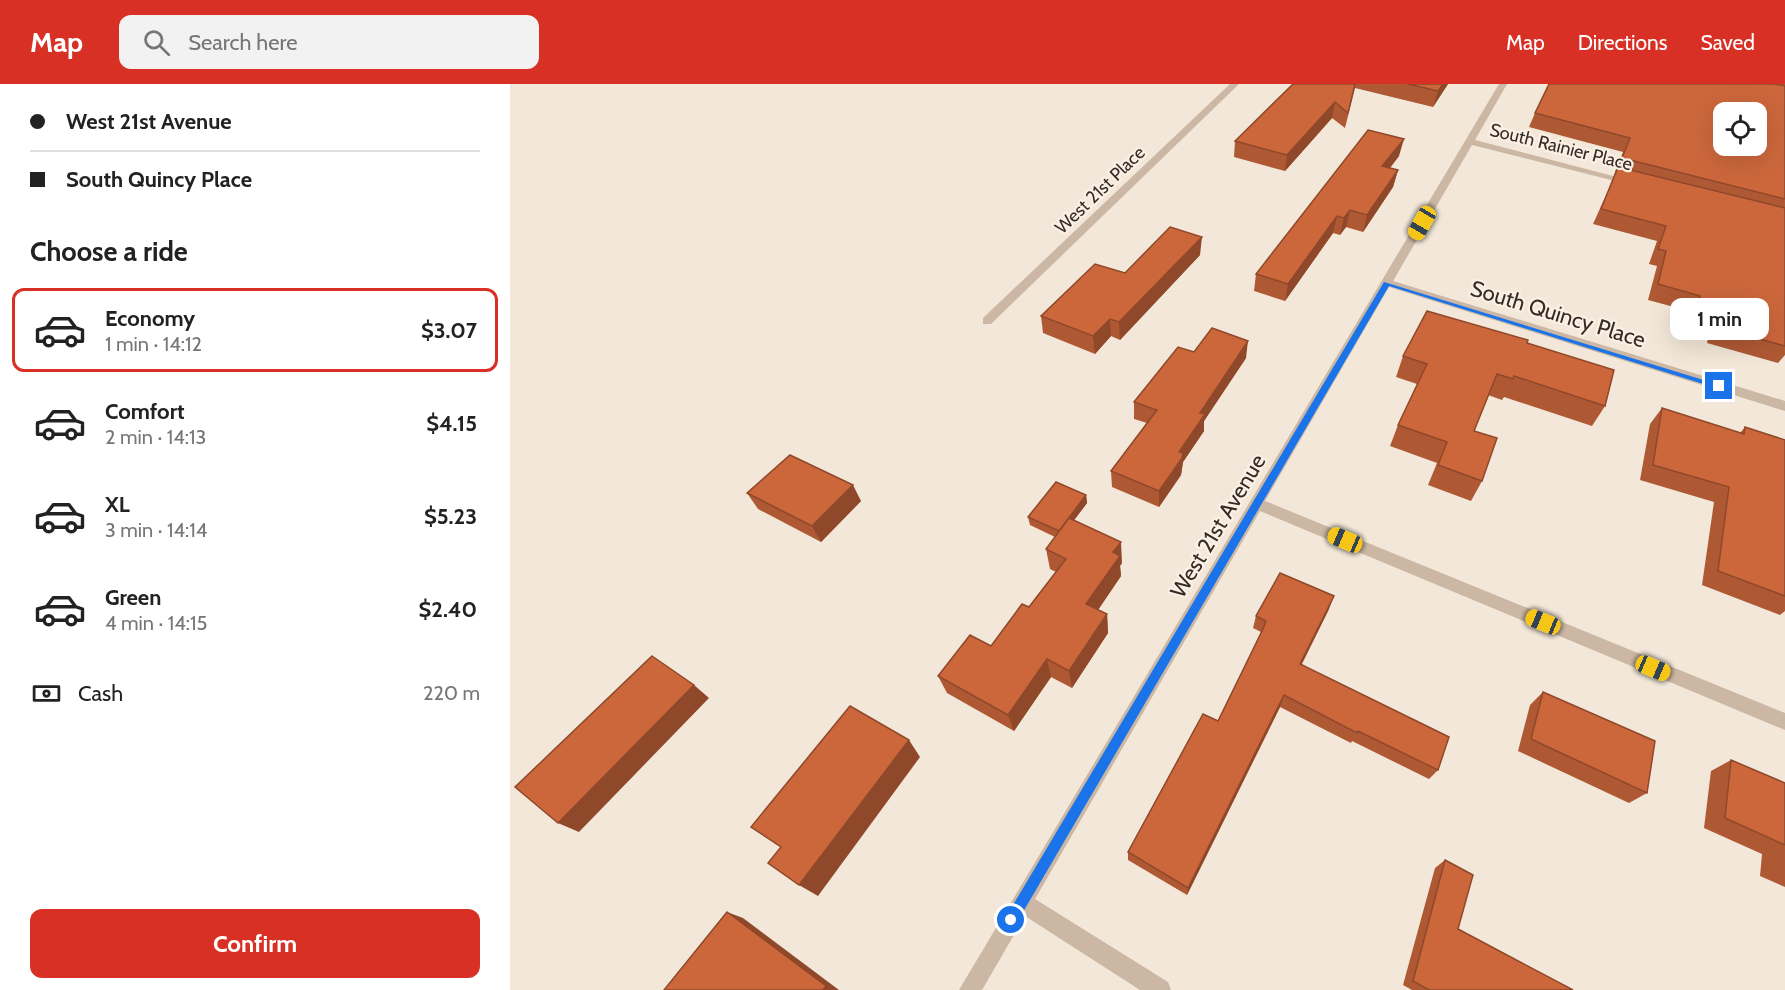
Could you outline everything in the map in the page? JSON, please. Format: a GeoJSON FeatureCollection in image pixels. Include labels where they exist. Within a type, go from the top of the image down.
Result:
{"type":"FeatureCollection","features":[{"type":"Feature","properties":{"kind":"street","name":"West 21st Place"},"geometry":{"type":"LineString","coordinates":[[987,321],[1235,84]]}},
{"type":"Feature","properties":{"kind":"street","name":"West 21st Avenue"},"geometry":{"type":"LineString","coordinates":[[970,990],[1503,84]]}},
{"type":"Feature","properties":{"kind":"street","name":"South Rainier Place"},"geometry":{"type":"LineString","coordinates":[[1470,142],[1639,184]]}},
{"type":"Feature","properties":{"kind":"street","name":"South Quincy Place"},"geometry":{"type":"LineString","coordinates":[[1387,283],[1785,406]]}},
{"type":"Feature","properties":{"kind":"street"},"geometry":{"type":"LineString","coordinates":[[1257,504],[1785,722]]}},
{"type":"Feature","properties":{"kind":"street"},"geometry":{"type":"LineString","coordinates":[[1022,902],[1160,990]]}},
{"type":"Feature","properties":{"kind":"building"},"geometry":{"type":"Polygon","coordinates":[[[1293,84],[1355,84],[1348,113],[1335,102],[1287,155],[1235,141],[1293,84]]]}},
{"type":"Feature","properties":{"kind":"building"},"geometry":{"type":"Polygon","coordinates":[[[1408,84],[1443,84],[1438,91],[1408,84]]]}},
{"type":"Feature","properties":{"kind":"building"},"geometry":{"type":"Polygon","coordinates":[[[1549,84],[1775,84],[1785,86],[1785,199],[1622,158],[1630,138],[1535,113],[1549,84]]]}},
{"type":"Feature","properties":{"kind":"building"},"geometry":{"type":"Polygon","coordinates":[[[1368,130],[1404,139],[1382,166],[1398,170],[1367,215],[1350,210],[1344,218],[1337,216],[1288,284],[1256,274],[1368,130]]]}},
{"type":"Feature","properties":{"kind":"building"},"geometry":{"type":"Polygon","coordinates":[[[1618,167],[1785,208],[1785,346],[1719,328],[1720,323],[1696,316],[1700,296],[1658,284],[1666,251],[1658,249],[1666,226],[1601,209],[1618,167]]]}},
{"type":"Feature","properties":{"kind":"building"},"geometry":{"type":"Polygon","coordinates":[[[1170,227],[1202,237],[1119,322],[1110,319],[1093,336],[1041,316],[1095,264],[1125,273],[1170,227]]]}},
{"type":"Feature","properties":{"kind":"building"},"geometry":{"type":"Polygon","coordinates":[[[1427,311],[1528,340],[1527,343],[1614,370],[1605,406],[1514,376],[1513,379],[1497,374],[1474,431],[1497,438],[1482,481],[1438,465],[1447,442],[1398,425],[1427,364],[1403,356],[1427,311]]]}},
{"type":"Feature","properties":{"kind":"building"},"geometry":{"type":"Polygon","coordinates":[[[1212,328],[1248,341],[1200,413],[1205,414],[1179,452],[1183,453],[1182,458],[1159,491],[1111,471],[1157,410],[1134,402],[1178,347],[1194,352],[1212,328]]]}},
{"type":"Feature","properties":{"kind":"building"},"geometry":{"type":"Polygon","coordinates":[[[1662,408],[1744,434],[1745,427],[1785,440],[1785,596],[1718,571],[1729,487],[1653,465],[1662,408]]]}},
{"type":"Feature","properties":{"kind":"building"},"geometry":{"type":"Polygon","coordinates":[[[790,455],[853,485],[812,526],[747,493],[790,455]]]}},
{"type":"Feature","properties":{"kind":"building"},"geometry":{"type":"Polygon","coordinates":[[[1056,482],[1086,495],[1059,531],[1028,517],[1056,482]]]}},
{"type":"Feature","properties":{"kind":"building"},"geometry":{"type":"Polygon","coordinates":[[[1069,518],[1121,542],[1113,552],[1120,556],[1086,604],[1107,614],[1069,671],[1047,659],[1008,715],[938,676],[970,635],[991,646],[1022,604],[1029,607],[1066,559],[1046,549],[1069,518]]]}},
{"type":"Feature","properties":{"kind":"building"},"geometry":{"type":"Polygon","coordinates":[[[1280,573],[1334,596],[1300,664],[1449,737],[1438,770],[1358,731],[1357,733],[1284,695],[1188,888],[1128,852],[1203,714],[1218,721],[1263,629],[1266,621],[1256,616],[1280,573]]]}},
{"type":"Feature","properties":{"kind":"building"},"geometry":{"type":"Polygon","coordinates":[[[652,656],[694,685],[558,823],[515,787],[652,656]]]}},
{"type":"Feature","properties":{"kind":"building"},"geometry":{"type":"Polygon","coordinates":[[[1543,692],[1655,741],[1647,793],[1531,739],[1543,692]]]}},
{"type":"Feature","properties":{"kind":"building"},"geometry":{"type":"Polygon","coordinates":[[[850,706],[909,740],[799,885],[768,863],[781,847],[751,827],[850,706]]]}},
{"type":"Feature","properties":{"kind":"building"},"geometry":{"type":"Polygon","coordinates":[[[1731,760],[1785,783],[1785,845],[1725,818],[1731,760]]]}},
{"type":"Feature","properties":{"kind":"building"},"geometry":{"type":"Polygon","coordinates":[[[1445,860],[1473,875],[1458,929],[1573,990],[1429,990],[1413,981],[1445,860]]]}},
{"type":"Feature","properties":{"kind":"building"},"geometry":{"type":"Polygon","coordinates":[[[727,912],[826,986],[823,990],[664,990],[727,912]]]}},
{"type":"Feature","properties":{"kind":"route"},"geometry":{"type":"LineString","coordinates":[[1011,920],[1387,283],[1719,386]]}}]}
